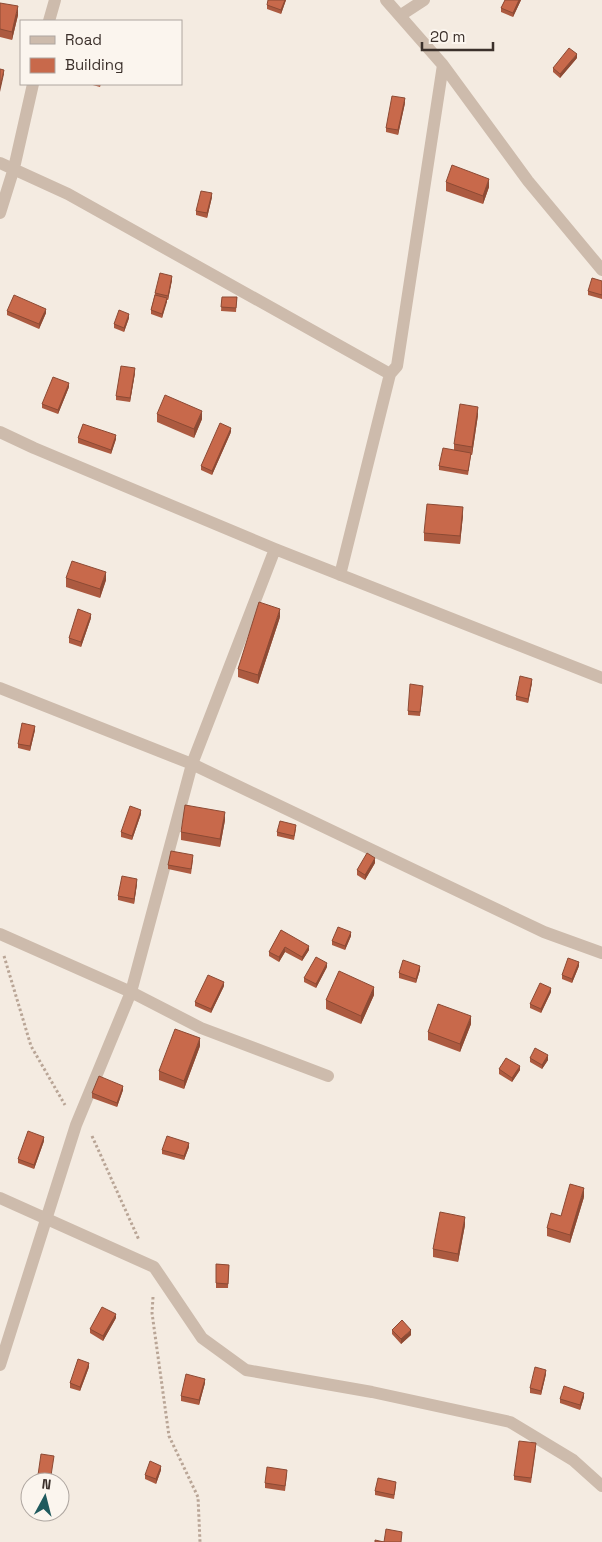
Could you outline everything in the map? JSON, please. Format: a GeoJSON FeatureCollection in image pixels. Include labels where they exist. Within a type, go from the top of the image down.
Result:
{"type":"FeatureCollection","features":[{"type":"Feature","properties":{"kind":"street"},"geometry":{"type":"LineString","coordinates":[[49,20],[55,0]]}},
{"type":"Feature","properties":{"kind":"street"},"geometry":{"type":"LineString","coordinates":[[386,0],[443,65],[528,181],[602,270]]}},
{"type":"Feature","properties":{"kind":"street"},"geometry":{"type":"LineString","coordinates":[[401,15],[424,0]]}},
{"type":"Feature","properties":{"kind":"street"},"geometry":{"type":"LineString","coordinates":[[340,575],[390,374],[397,366],[443,65]]}},
{"type":"Feature","properties":{"kind":"street"},"geometry":{"type":"LineString","coordinates":[[0,213],[14,168],[33,85]]}},
{"type":"Feature","properties":{"kind":"street"},"geometry":{"type":"LineString","coordinates":[[0,163],[68,194],[390,374]]}},
{"type":"Feature","properties":{"kind":"street"},"geometry":{"type":"LineString","coordinates":[[0,432],[275,549],[602,678]]}},
{"type":"Feature","properties":{"kind":"street"},"geometry":{"type":"LineString","coordinates":[[0,1365],[26,1290],[76,1125],[131,992],[192,764],[275,549]]}},
{"type":"Feature","properties":{"kind":"street"},"geometry":{"type":"LineString","coordinates":[[0,688],[192,764],[544,932],[602,953]]}},
{"type":"Feature","properties":{"kind":"street"},"geometry":{"type":"LineString","coordinates":[[0,934],[131,992],[201,1028],[328,1076]]}},
{"type":"Feature","properties":{"kind":"street"},"geometry":{"type":"LineString","coordinates":[[0,1198],[154,1267],[202,1338],[246,1370],[372,1392],[510,1422],[573,1460],[602,1486]]}},
{"type":"Feature","properties":{"kind":"building"},"geometry":{"type":"Polygon","coordinates":[[[268,0],[285,0],[281,10],[267,5],[268,0]]]}},
{"type":"Feature","properties":{"kind":"building"},"geometry":{"type":"Polygon","coordinates":[[[505,0],[519,0],[513,13],[501,8],[505,0]]]}},
{"type":"Feature","properties":{"kind":"building"},"geometry":{"type":"Polygon","coordinates":[[[0,3],[18,6],[12,32],[0,29],[0,3]]]}},
{"type":"Feature","properties":{"kind":"building"},"geometry":{"type":"Polygon","coordinates":[[[569,48],[577,54],[560,74],[553,68],[569,48]]]}},
{"type":"Feature","properties":{"kind":"building"},"geometry":{"type":"Polygon","coordinates":[[[0,69],[4,70],[0,87],[0,69]]]}},
{"type":"Feature","properties":{"kind":"building"},"geometry":{"type":"Polygon","coordinates":[[[392,96],[405,98],[398,130],[386,128],[392,96]]]}},
{"type":"Feature","properties":{"kind":"building"},"geometry":{"type":"Polygon","coordinates":[[[452,165],[489,179],[483,196],[446,182],[452,165]]]}},
{"type":"Feature","properties":{"kind":"building"},"geometry":{"type":"Polygon","coordinates":[[[201,191],[212,193],[207,213],[196,211],[201,191]]]}},
{"type":"Feature","properties":{"kind":"building"},"geometry":{"type":"Polygon","coordinates":[[[160,273],[172,276],[168,296],[155,293],[160,273]]]}},
{"type":"Feature","properties":{"kind":"building"},"geometry":{"type":"Polygon","coordinates":[[[592,278],[602,281],[602,295],[588,291],[592,278]]]}},
{"type":"Feature","properties":{"kind":"building"},"geometry":{"type":"Polygon","coordinates":[[[14,295],[46,309],[39,324],[7,311],[14,295]]]}},
{"type":"Feature","properties":{"kind":"building"},"geometry":{"type":"Polygon","coordinates":[[[155,295],[167,298],[162,314],[151,310],[155,295]]]}},
{"type":"Feature","properties":{"kind":"building"},"geometry":{"type":"Polygon","coordinates":[[[222,297],[237,297],[236,308],[221,307],[222,297]]]}},
{"type":"Feature","properties":{"kind":"building"},"geometry":{"type":"Polygon","coordinates":[[[119,310],[129,314],[124,328],[114,324],[119,310]]]}},
{"type":"Feature","properties":{"kind":"building"},"geometry":{"type":"Polygon","coordinates":[[[121,366],[135,368],[130,398],[116,396],[121,366]]]}},
{"type":"Feature","properties":{"kind":"building"},"geometry":{"type":"Polygon","coordinates":[[[53,377],[69,383],[58,410],[42,404],[53,377]]]}},
{"type":"Feature","properties":{"kind":"building"},"geometry":{"type":"Polygon","coordinates":[[[165,395],[202,411],[194,429],[157,414],[165,395]]]}},
{"type":"Feature","properties":{"kind":"building"},"geometry":{"type":"Polygon","coordinates":[[[460,404],[478,407],[472,447],[454,444],[460,404]]]}},
{"type":"Feature","properties":{"kind":"building"},"geometry":{"type":"Polygon","coordinates":[[[220,423],[231,428],[212,471],[201,466],[220,423]]]}},
{"type":"Feature","properties":{"kind":"building"},"geometry":{"type":"Polygon","coordinates":[[[83,424],[116,435],[111,450],[78,438],[83,424]]]}},
{"type":"Feature","properties":{"kind":"building"},"geometry":{"type":"Polygon","coordinates":[[[443,448],[471,453],[468,471],[439,466],[443,448]]]}},
{"type":"Feature","properties":{"kind":"building"},"geometry":{"type":"Polygon","coordinates":[[[427,504],[463,507],[460,536],[424,533],[427,504]]]}},
{"type":"Feature","properties":{"kind":"building"},"geometry":{"type":"Polygon","coordinates":[[[72,561],[106,572],[100,589],[66,578],[72,561]]]}},
{"type":"Feature","properties":{"kind":"building"},"geometry":{"type":"Polygon","coordinates":[[[259,602],[280,609],[258,675],[238,669],[259,602]]]}},
{"type":"Feature","properties":{"kind":"building"},"geometry":{"type":"Polygon","coordinates":[[[78,609],[91,614],[81,642],[69,638],[78,609]]]}},
{"type":"Feature","properties":{"kind":"building"},"geometry":{"type":"Polygon","coordinates":[[[520,676],[532,679],[528,699],[516,696],[520,676]]]}},
{"type":"Feature","properties":{"kind":"building"},"geometry":{"type":"Polygon","coordinates":[[[410,684],[423,686],[420,712],[408,711],[410,684]]]}},
{"type":"Feature","properties":{"kind":"building"},"geometry":{"type":"Polygon","coordinates":[[[22,723],[35,726],[30,746],[18,744],[22,723]]]}},
{"type":"Feature","properties":{"kind":"building"},"geometry":{"type":"Polygon","coordinates":[[[185,805],[225,812],[220,839],[181,832],[185,805]]]}},
{"type":"Feature","properties":{"kind":"building"},"geometry":{"type":"Polygon","coordinates":[[[130,806],[141,810],[132,836],[121,832],[130,806]]]}},
{"type":"Feature","properties":{"kind":"building"},"geometry":{"type":"Polygon","coordinates":[[[280,821],[296,825],[294,836],[277,832],[280,821]]]}},
{"type":"Feature","properties":{"kind":"building"},"geometry":{"type":"Polygon","coordinates":[[[171,851],[193,855],[191,869],[168,865],[171,851]]]}},
{"type":"Feature","properties":{"kind":"building"},"geometry":{"type":"Polygon","coordinates":[[[367,853],[375,858],[365,875],[357,870],[367,853]]]}},
{"type":"Feature","properties":{"kind":"building"},"geometry":{"type":"Polygon","coordinates":[[[122,876],[137,879],[134,899],[118,896],[122,876]]]}},
{"type":"Feature","properties":{"kind":"building"},"geometry":{"type":"Polygon","coordinates":[[[338,927],[351,932],[345,946],[332,941],[338,927]]]}},
{"type":"Feature","properties":{"kind":"building"},"geometry":{"type":"Polygon","coordinates":[[[281,930],[309,946],[302,957],[285,947],[279,957],[269,952],[281,930]]]}},
{"type":"Feature","properties":{"kind":"building"},"geometry":{"type":"Polygon","coordinates":[[[316,957],[327,963],[316,984],[304,978],[316,957]]]}},
{"type":"Feature","properties":{"kind":"building"},"geometry":{"type":"Polygon","coordinates":[[[568,958],[579,962],[572,979],[562,975],[568,958]]]}},
{"type":"Feature","properties":{"kind":"building"},"geometry":{"type":"Polygon","coordinates":[[[403,960],[420,966],[416,979],[399,973],[403,960]]]}},
{"type":"Feature","properties":{"kind":"building"},"geometry":{"type":"Polygon","coordinates":[[[339,971],[374,987],[361,1016],[326,1000],[339,971]]]}},
{"type":"Feature","properties":{"kind":"building"},"geometry":{"type":"Polygon","coordinates":[[[208,975],[224,982],[211,1009],[195,1002],[208,975]]]}},
{"type":"Feature","properties":{"kind":"building"},"geometry":{"type":"Polygon","coordinates":[[[540,983],[551,988],[541,1009],[530,1004],[540,983]]]}},
{"type":"Feature","properties":{"kind":"building"},"geometry":{"type":"Polygon","coordinates":[[[438,1004],[471,1016],[460,1044],[428,1032],[438,1004]]]}},
{"type":"Feature","properties":{"kind":"building"},"geometry":{"type":"Polygon","coordinates":[[[175,1029],[200,1038],[184,1081],[159,1071],[175,1029]]]}},
{"type":"Feature","properties":{"kind":"building"},"geometry":{"type":"Polygon","coordinates":[[[535,1048],[548,1055],[542,1065],[530,1058],[535,1048]]]}},
{"type":"Feature","properties":{"kind":"building"},"geometry":{"type":"Polygon","coordinates":[[[506,1058],[520,1066],[512,1078],[499,1069],[506,1058]]]}},
{"type":"Feature","properties":{"kind":"building"},"geometry":{"type":"Polygon","coordinates":[[[99,1076],[123,1086],[117,1103],[92,1093],[99,1076]]]}},
{"type":"Feature","properties":{"kind":"building"},"geometry":{"type":"Polygon","coordinates":[[[28,1131],[44,1137],[34,1165],[18,1159],[28,1131]]]}},
{"type":"Feature","properties":{"kind":"building"},"geometry":{"type":"Polygon","coordinates":[[[167,1136],[189,1143],[184,1156],[162,1150],[167,1136]]]}},
{"type":"Feature","properties":{"kind":"building"},"geometry":{"type":"Polygon","coordinates":[[[570,1184],[584,1188],[570,1235],[547,1228],[551,1213],[561,1216],[570,1184]]]}},
{"type":"Feature","properties":{"kind":"building"},"geometry":{"type":"Polygon","coordinates":[[[440,1212],[465,1217],[458,1254],[433,1249],[440,1212]]]}},
{"type":"Feature","properties":{"kind":"building"},"geometry":{"type":"Polygon","coordinates":[[[216,1264],[229,1265],[228,1284],[216,1283],[216,1264]]]}},
{"type":"Feature","properties":{"kind":"building"},"geometry":{"type":"Polygon","coordinates":[[[102,1307],[116,1314],[103,1336],[90,1329],[102,1307]]]}},
{"type":"Feature","properties":{"kind":"building"},"geometry":{"type":"Polygon","coordinates":[[[402,1320],[411,1330],[401,1339],[392,1330],[402,1320]]]}},
{"type":"Feature","properties":{"kind":"building"},"geometry":{"type":"Polygon","coordinates":[[[78,1359],[89,1363],[80,1387],[70,1383],[78,1359]]]}},
{"type":"Feature","properties":{"kind":"building"},"geometry":{"type":"Polygon","coordinates":[[[535,1367],[546,1370],[541,1391],[530,1388],[535,1367]]]}},
{"type":"Feature","properties":{"kind":"building"},"geometry":{"type":"Polygon","coordinates":[[[186,1374],[205,1379],[199,1400],[181,1396],[186,1374]]]}},
{"type":"Feature","properties":{"kind":"building"},"geometry":{"type":"Polygon","coordinates":[[[564,1386],[584,1393],[580,1405],[560,1399],[564,1386]]]}},
{"type":"Feature","properties":{"kind":"building"},"geometry":{"type":"Polygon","coordinates":[[[519,1441],[536,1443],[531,1478],[514,1476],[519,1441]]]}},
{"type":"Feature","properties":{"kind":"building"},"geometry":{"type":"Polygon","coordinates":[[[41,1454],[54,1456],[52,1472],[38,1472],[41,1454]]]}},
{"type":"Feature","properties":{"kind":"building"},"geometry":{"type":"Polygon","coordinates":[[[150,1461],[161,1466],[156,1479],[145,1475],[150,1461]]]}},
{"type":"Feature","properties":{"kind":"building"},"geometry":{"type":"Polygon","coordinates":[[[267,1467],[287,1470],[285,1486],[265,1483],[267,1467]]]}},
{"type":"Feature","properties":{"kind":"building"},"geometry":{"type":"Polygon","coordinates":[[[378,1478],[396,1482],[394,1495],[375,1491],[378,1478]]]}},
{"type":"Feature","properties":{"kind":"building"},"geometry":{"type":"Polygon","coordinates":[[[386,1529],[402,1532],[401,1542],[384,1542],[386,1529]]]}}]}
